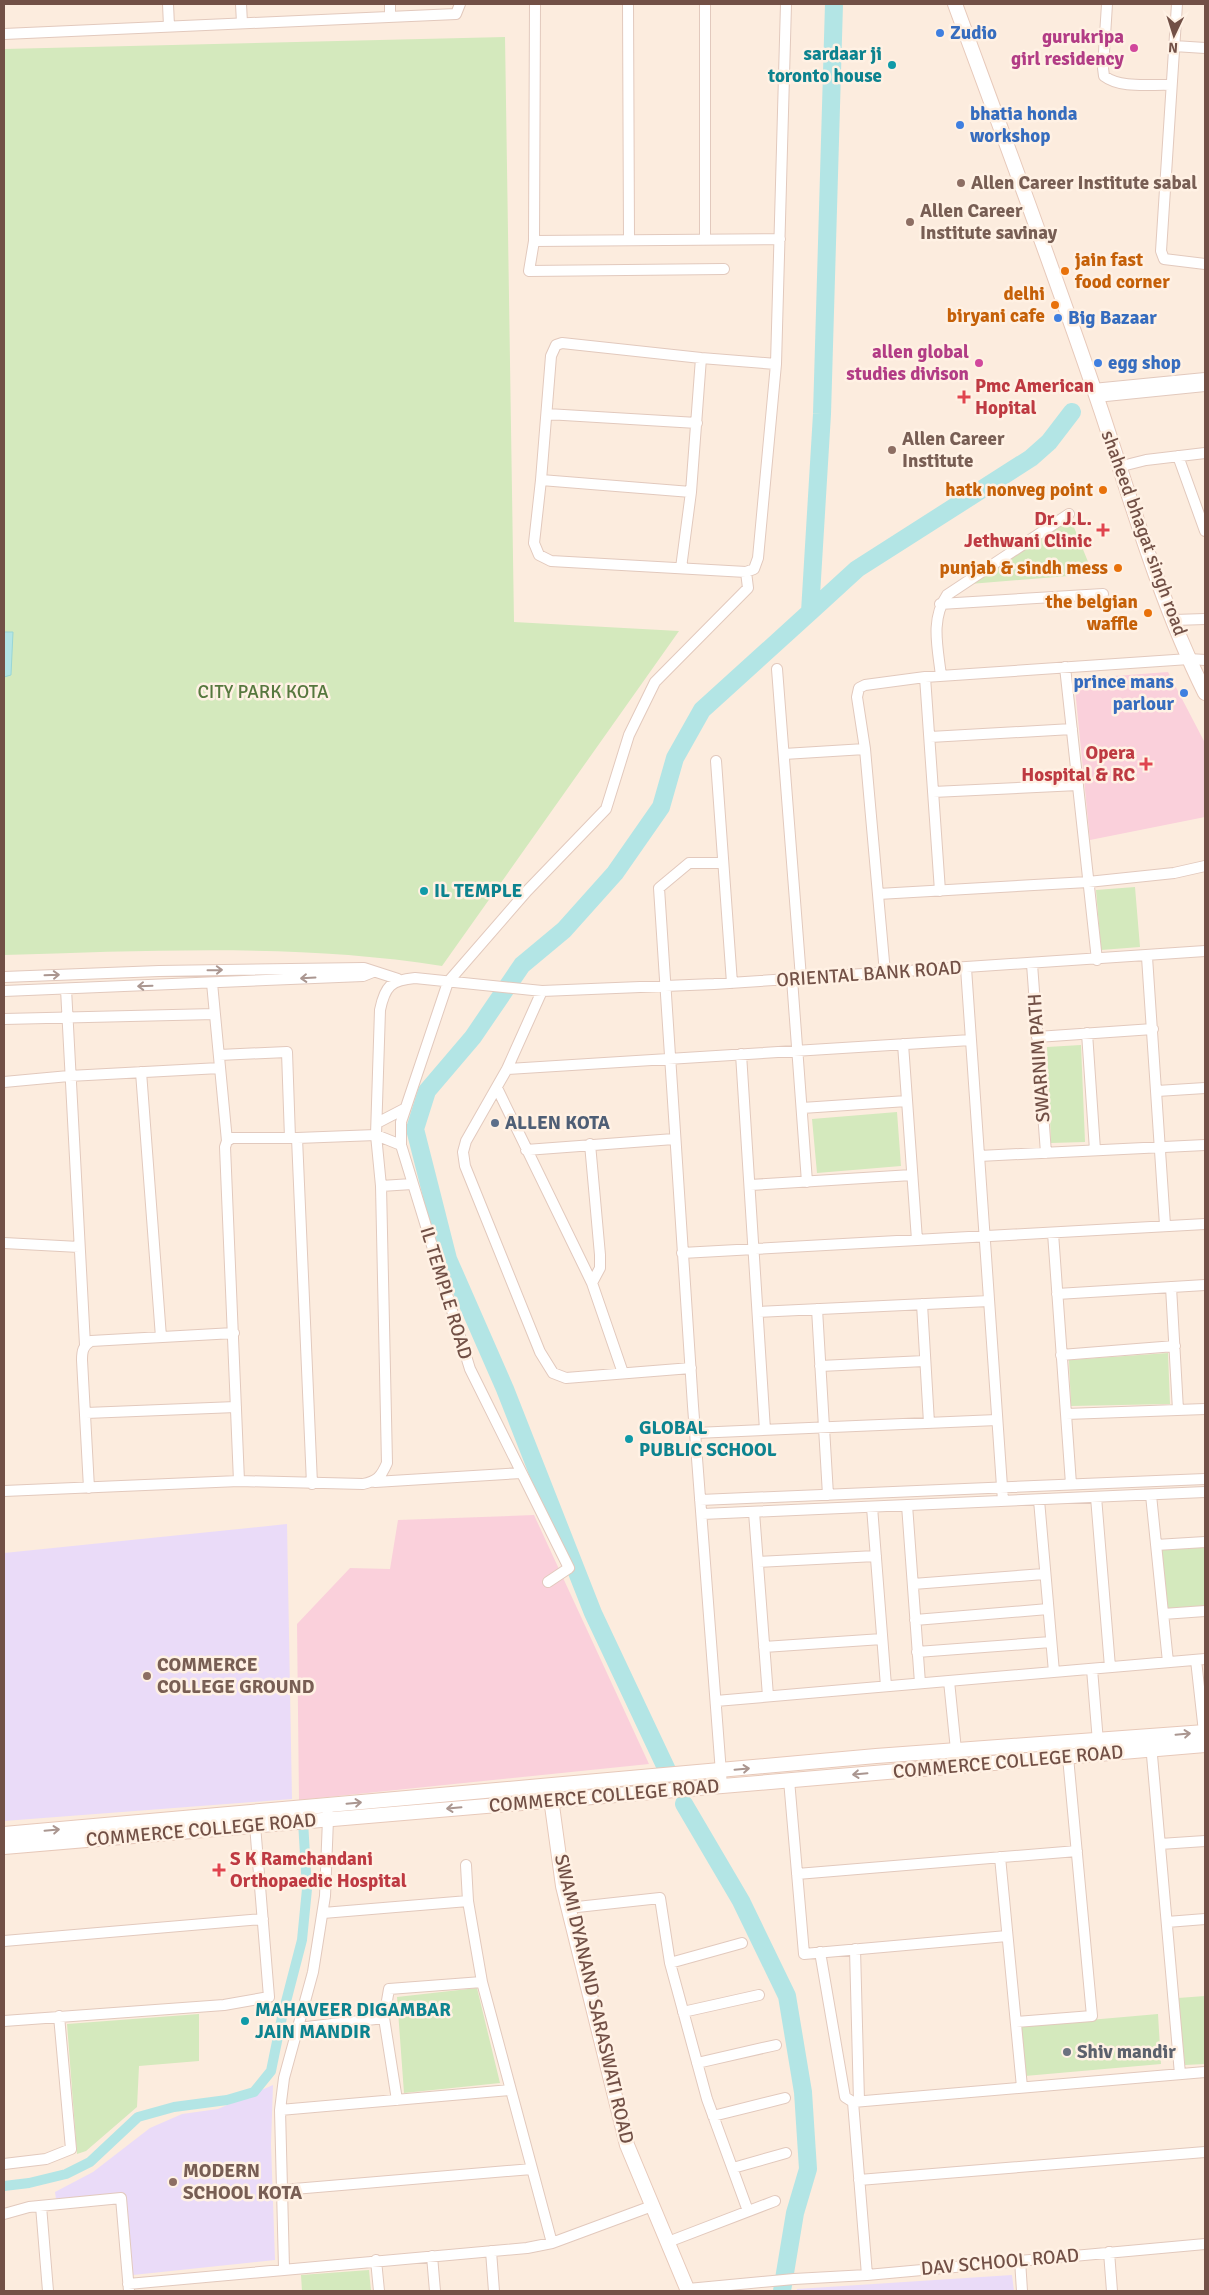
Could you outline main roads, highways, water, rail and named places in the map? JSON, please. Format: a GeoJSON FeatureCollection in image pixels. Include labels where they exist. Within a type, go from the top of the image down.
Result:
{"type":"FeatureCollection","features":[{"type":"Feature","properties":{"kind":"water"},"geometry":{"type":"Polygon","coordinates":[[[4,632],[13,632],[11,675],[4,677],[4,632]]]}},
{"type":"Feature","properties":{"kind":"waterway"},"geometry":{"type":"LineString","coordinates":[[667,1770],[593,1613],[505,1389],[448,1259],[415,1129],[427,1091],[473,1037],[522,965],[564,930],[615,873],[661,807],[675,758],[702,710],[810,612],[822,414],[834,4]]}},
{"type":"Feature","properties":{"kind":"waterway"},"geometry":{"type":"LineString","coordinates":[[810,612],[857,569],[1031,458],[1049,442],[1072,412]]}},
{"type":"Feature","properties":{"kind":"waterway"},"geometry":{"type":"LineString","coordinates":[[684,1804],[741,1901],[787,1996],[803,2092],[808,2169],[795,2213],[782,2291]]}},
{"type":"Feature","properties":{"kind":"waterway"},"geometry":{"type":"LineString","coordinates":[[4,2186],[29,2183],[66,2174],[90,2162],[138,2117],[174,2107],[227,2100],[254,2092],[271,2071],[282,2017],[302,1940],[307,1889],[303,1821]]}},
{"type":"Feature","properties":{"kind":"place","name":"Zudio"},"geometry":{"type":"Point","coordinates":[940,33]}},
{"type":"Feature","properties":{"kind":"place","name":"gurukripa girl residency"},"geometry":{"type":"Point","coordinates":[1134,48]}},
{"type":"Feature","properties":{"kind":"place","name":"sardaar ji toronto house"},"geometry":{"type":"Point","coordinates":[892,65]}},
{"type":"Feature","properties":{"kind":"place","name":"bhatia honda workshop"},"geometry":{"type":"Point","coordinates":[960,125]}},
{"type":"Feature","properties":{"kind":"place","name":"Allen Career Institute sabal"},"geometry":{"type":"Point","coordinates":[961,183]}},
{"type":"Feature","properties":{"kind":"place","name":"Allen Career Institute savinay"},"geometry":{"type":"Point","coordinates":[910,222]}},
{"type":"Feature","properties":{"kind":"place","name":"jain fast food corner"},"geometry":{"type":"Point","coordinates":[1065,271]}},
{"type":"Feature","properties":{"kind":"place","name":"delhi biryani cafe"},"geometry":{"type":"Point","coordinates":[1055,305]}},
{"type":"Feature","properties":{"kind":"place","name":"Big Bazaar"},"geometry":{"type":"Point","coordinates":[1058,318]}},
{"type":"Feature","properties":{"kind":"place","name":"allen global studies divison"},"geometry":{"type":"Point","coordinates":[979,363]}},
{"type":"Feature","properties":{"kind":"place","name":"egg shop"},"geometry":{"type":"Point","coordinates":[1098,363]}},
{"type":"Feature","properties":{"kind":"place","name":"Pmc American Hopital"},"geometry":{"type":"Point","coordinates":[964,397]}},
{"type":"Feature","properties":{"kind":"place","name":"Allen Career Institute"},"geometry":{"type":"Point","coordinates":[892,450]}},
{"type":"Feature","properties":{"kind":"place","name":"hatk nonveg point"},"geometry":{"type":"Point","coordinates":[1103,490]}},
{"type":"Feature","properties":{"kind":"place","name":"Dr. J.L. Jethwani Clinic"},"geometry":{"type":"Point","coordinates":[1103,530]}},
{"type":"Feature","properties":{"kind":"place","name":"punjab & sindh mess"},"geometry":{"type":"Point","coordinates":[1118,568]}},
{"type":"Feature","properties":{"kind":"place","name":"the belgian waffle"},"geometry":{"type":"Point","coordinates":[1148,613]}},
{"type":"Feature","properties":{"kind":"place","name":"prince mans parlour"},"geometry":{"type":"Point","coordinates":[1184,693]}},
{"type":"Feature","properties":{"kind":"place","name":"Opera Hospital & RC"},"geometry":{"type":"Point","coordinates":[1146,764]}},
{"type":"Feature","properties":{"kind":"place","name":"IL TEMPLE"},"geometry":{"type":"Point","coordinates":[424,891]}},
{"type":"Feature","properties":{"kind":"place","name":"ALLEN KOTA"},"geometry":{"type":"Point","coordinates":[495,1123]}},
{"type":"Feature","properties":{"kind":"place","name":"GLOBAL PUBLIC SCHOOL"},"geometry":{"type":"Point","coordinates":[629,1439]}},
{"type":"Feature","properties":{"kind":"place","name":"COMMERCE COLLEGE GROUND"},"geometry":{"type":"Point","coordinates":[147,1676]}},
{"type":"Feature","properties":{"kind":"place","name":"S K Ramchandani Orthopaedic Hospital"},"geometry":{"type":"Point","coordinates":[219,1870]}},
{"type":"Feature","properties":{"kind":"place","name":"MAHAVEER DIGAMBAR JAIN MANDIR"},"geometry":{"type":"Point","coordinates":[245,2021]}},
{"type":"Feature","properties":{"kind":"place","name":"Shiv mandir"},"geometry":{"type":"Point","coordinates":[1067,2052]}},
{"type":"Feature","properties":{"kind":"place","name":"MODERN SCHOOL KOTA"},"geometry":{"type":"Point","coordinates":[173,2182]}},
{"type":"Feature","properties":{"kind":"park label","name":"CITY PARK KOTA"},"geometry":{"type":"Point","coordinates":[263,692]}}]}
